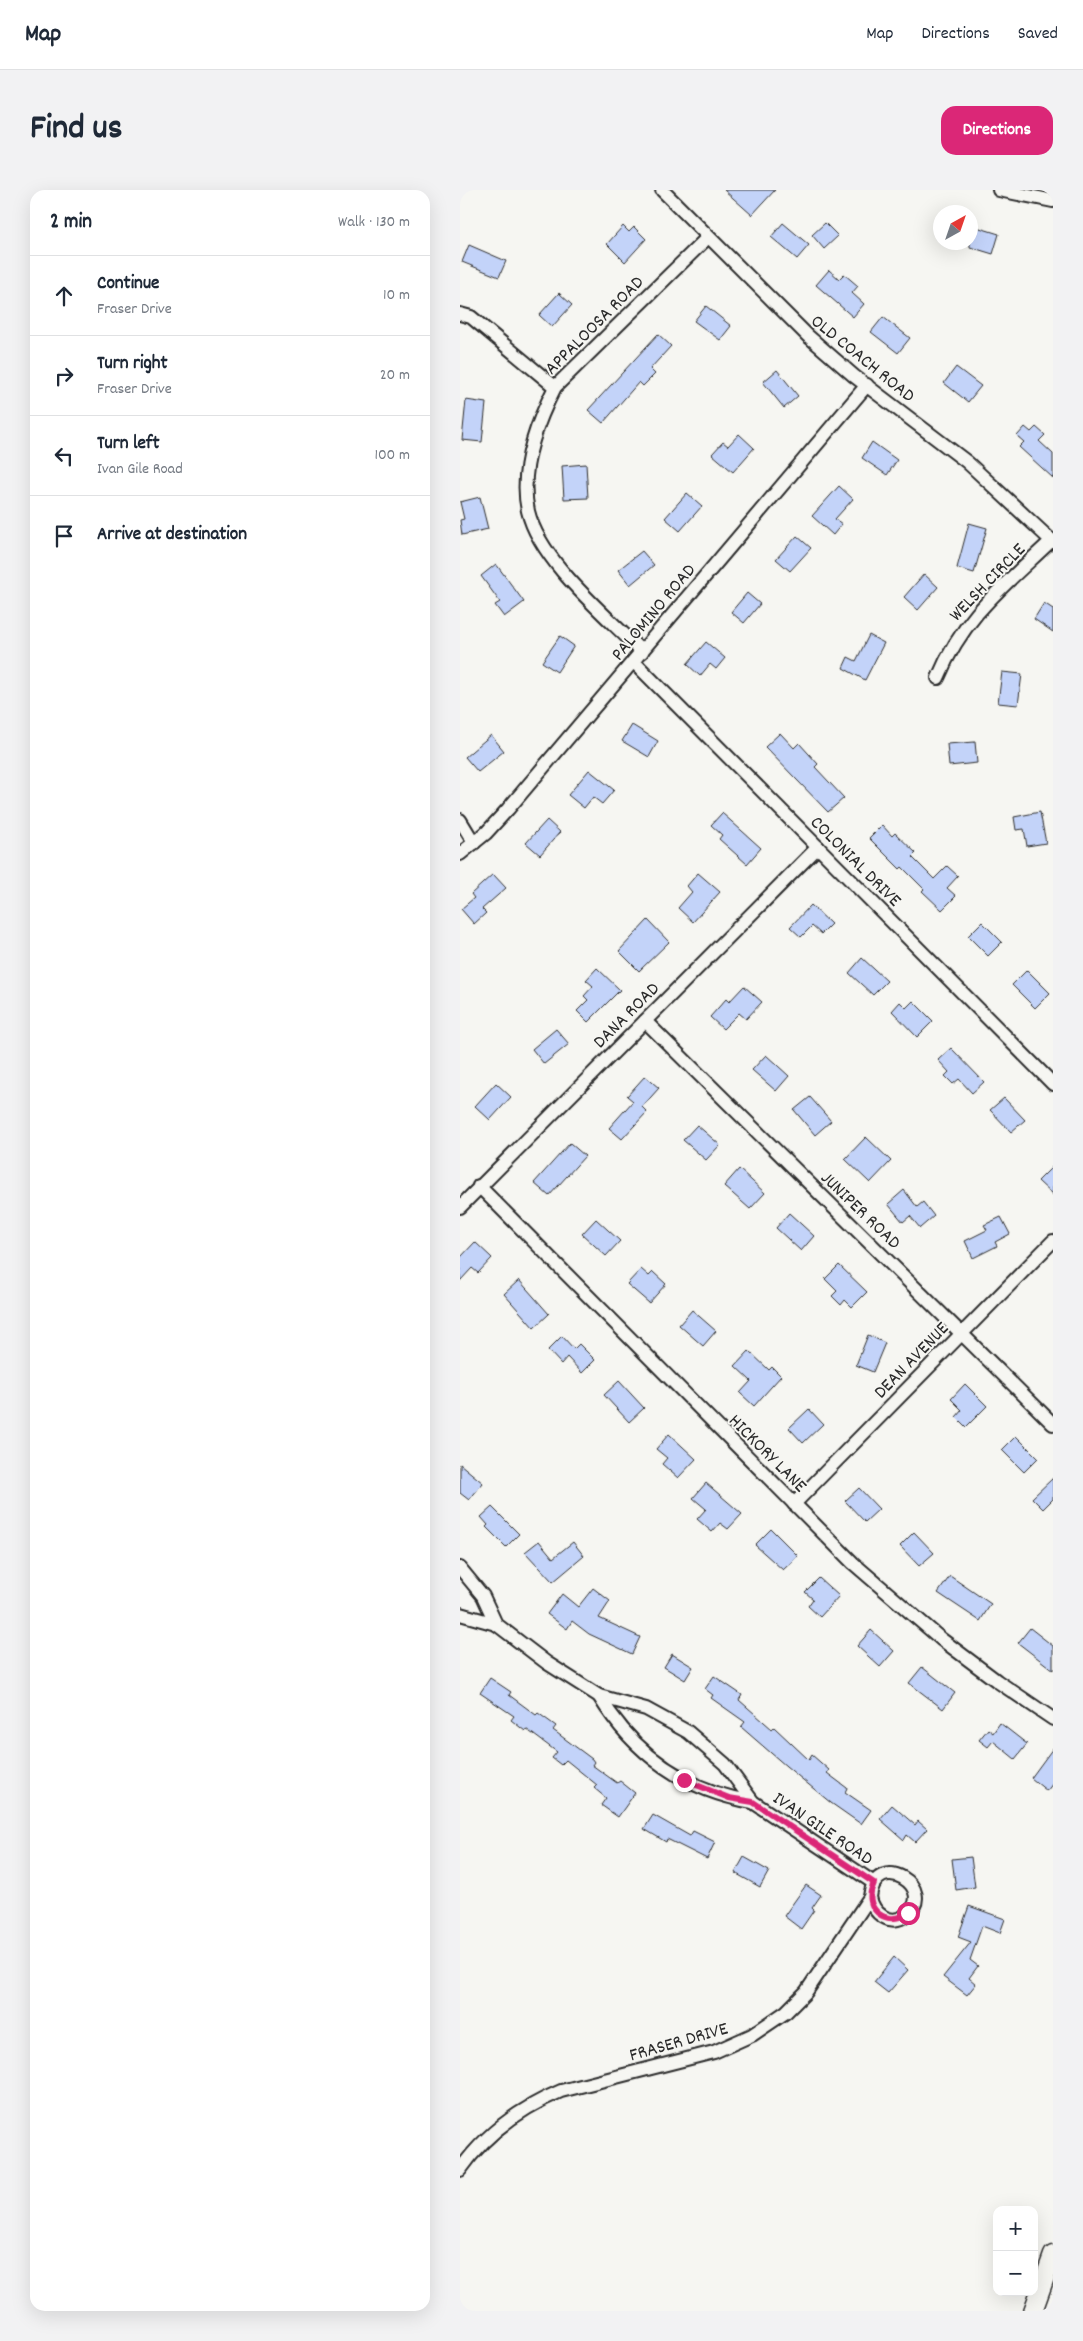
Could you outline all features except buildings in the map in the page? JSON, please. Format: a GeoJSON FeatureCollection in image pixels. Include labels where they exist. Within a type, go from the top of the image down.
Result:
{"type":"FeatureCollection","features":[{"type":"Feature","properties":{"kind":"street","name":"OLD COACH ROAD"},"geometry":{"type":"LineString","coordinates":[[662,190],[808,336],[867,385],[967,462],[1052,541]]}},
{"type":"Feature","properties":{"kind":"street"},"geometry":{"type":"LineString","coordinates":[[999,190],[1053,201]]}},
{"type":"Feature","properties":{"kind":"street","name":"APPALOOSA ROAD"},"geometry":{"type":"LineString","coordinates":[[638,657],[546,551],[535,531],[528,511],[527,476],[535,434],[555,386],[708,236]]}},
{"type":"Feature","properties":{"kind":"street"},"geometry":{"type":"LineString","coordinates":[[460,314],[471,317],[555,386]]}},
{"type":"Feature","properties":{"kind":"street","name":"PALOMINO ROAD"},"geometry":{"type":"LineString","coordinates":[[460,854],[474,843],[508,809],[867,385]]}},
{"type":"Feature","properties":{"kind":"street","name":"WELSH CIRCLE"},"geometry":{"type":"LineString","coordinates":[[938,678],[956,640],[976,612],[1052,541]]}},
{"type":"Feature","properties":{"kind":"street","name":"COLONIAL DRIVE"},"geometry":{"type":"LineString","coordinates":[[638,657],[818,847],[1053,1084]]}},
{"type":"Feature","properties":{"kind":"street"},"geometry":{"type":"LineString","coordinates":[[460,820],[474,843]]}},
{"type":"Feature","properties":{"kind":"street","name":"DANA ROAD"},"geometry":{"type":"LineString","coordinates":[[460,1207],[818,847]]}},
{"type":"Feature","properties":{"kind":"street","name":"JUNIPER ROAD"},"geometry":{"type":"LineString","coordinates":[[645,1021],[1053,1424]]}},
{"type":"Feature","properties":{"kind":"street","name":"HICKORY LANE"},"geometry":{"type":"LineString","coordinates":[[479,1186],[853,1563],[934,1633],[997,1681],[1053,1719]]}},
{"type":"Feature","properties":{"kind":"street","name":"DEAN AVENUE"},"geometry":{"type":"LineString","coordinates":[[794,1504],[1053,1241]]}},
{"type":"Feature","properties":{"kind":"street","name":"IVAN GILE ROAD"},"geometry":{"type":"LineString","coordinates":[[460,1568],[483,1596],[496,1624]]}},
{"type":"Feature","properties":{"kind":"street","name":"IVAN GILE ROAD"},"geometry":{"type":"LineString","coordinates":[[460,1614],[496,1624],[547,1663],[599,1696],[646,1709],[688,1732],[724,1764],[753,1802],[874,1883]]}},
{"type":"Feature","properties":{"kind":"street","name":"IVAN GILE ROAD"},"geometry":{"type":"LineString","coordinates":[[599,1696],[627,1736],[664,1768],[706,1790],[729,1798],[753,1802]]}},
{"type":"Feature","properties":{"kind":"street"},"geometry":{"type":"LineString","coordinates":[[870,1897],[871,1905],[880,1916],[895,1919],[908,1913],[915,1900],[912,1885],[900,1876],[886,1875],[874,1883]]}},
{"type":"Feature","properties":{"kind":"street","name":"FRASER DRIVE"},"geometry":{"type":"LineString","coordinates":[[460,2170],[484,2141],[510,2119],[540,2100],[561,2091],[714,2052],[752,2036],[786,2012],[806,1992],[870,1897],[874,1883]]}},
{"type":"Feature","properties":{"kind":"street"},"geometry":{"type":"LineString","coordinates":[[1033,2311],[1053,2255]]}},
{"type":"Feature","properties":{"kind":"route"},"geometry":{"type":"LineString","coordinates":[[684,1780],[729,1798],[753,1802],[874,1883],[870,1890],[871,1905],[880,1916],[887,1919],[895,1919],[902,1918],[908,1913]]}}]}
